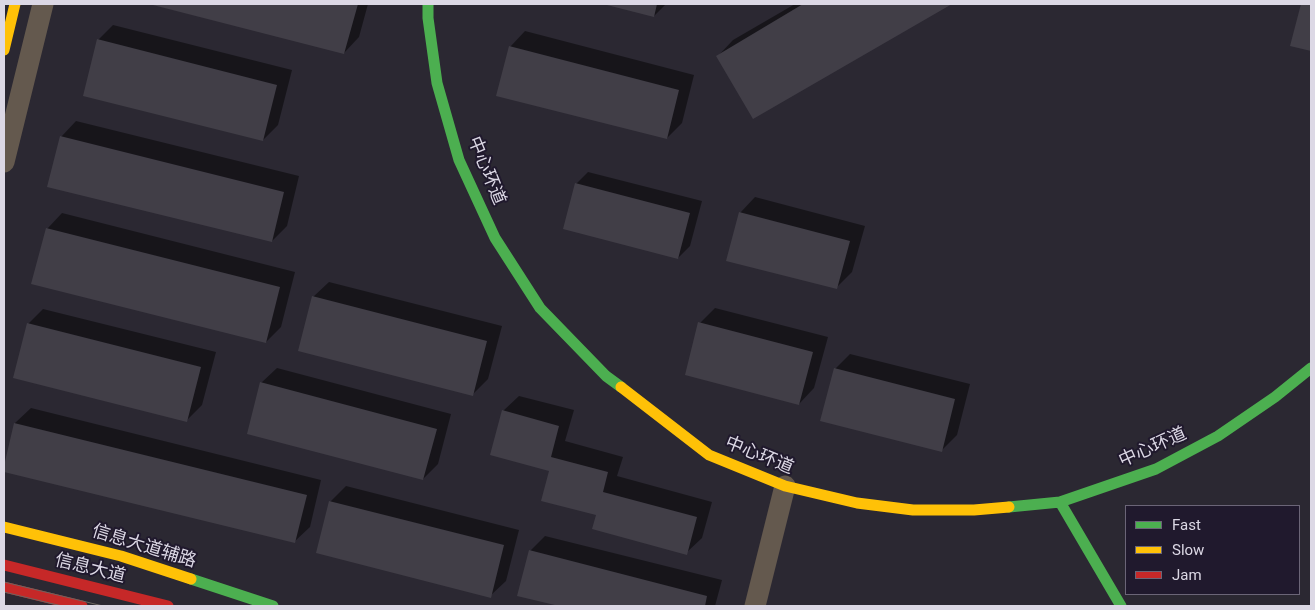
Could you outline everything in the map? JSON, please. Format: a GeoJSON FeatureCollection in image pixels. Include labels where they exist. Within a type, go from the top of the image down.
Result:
{"type":"FeatureCollection","features":[{"type":"Feature","properties":{"kind":"street"},"geometry":{"type":"LineString","coordinates":[[4,50],[15,4]]}},
{"type":"Feature","properties":{"kind":"street"},"geometry":{"type":"LineString","coordinates":[[4,162],[43,4]]}},
{"type":"Feature","properties":{"kind":"street","name":"中心环道"},"geometry":{"type":"LineString","coordinates":[[428,4],[437,83],[459,160],[495,238],[540,308],[606,376],[709,455],[785,486],[857,503],[913,510],[974,510],[1060,502],[1165,465],[1218,436],[1275,397],[1311,368]]}},
{"type":"Feature","properties":{"kind":"street"},"geometry":{"type":"LineString","coordinates":[[754,606],[785,486]]}},
{"type":"Feature","properties":{"kind":"street"},"geometry":{"type":"LineString","coordinates":[[1060,502],[1121,606]]}},
{"type":"Feature","properties":{"kind":"street","name":"信息大道辅路"},"geometry":{"type":"LineString","coordinates":[[4,527],[122,556],[273,606]]}},
{"type":"Feature","properties":{"kind":"street","name":"信息大道"},"geometry":{"type":"LineString","coordinates":[[4,565],[168,606]]}},
{"type":"Feature","properties":{"kind":"street"},"geometry":{"type":"LineString","coordinates":[[4,587],[82,606]]}},
{"type":"Feature","properties":{"kind":"building"},"geometry":{"type":"Polygon","coordinates":[[[149,4],[358,4],[344,54],[149,4]]]}},
{"type":"Feature","properties":{"kind":"building"},"geometry":{"type":"Polygon","coordinates":[[[603,4],[657,4],[654,17],[603,4]]]}},
{"type":"Feature","properties":{"kind":"building"},"geometry":{"type":"Polygon","coordinates":[[[803,4],[952,4],[753,119],[716,56],[803,4]]]}},
{"type":"Feature","properties":{"kind":"building"},"geometry":{"type":"Polygon","coordinates":[[[1301,4],[1311,4],[1311,51],[1290,46],[1301,4]]]}},
{"type":"Feature","properties":{"kind":"building"},"geometry":{"type":"Polygon","coordinates":[[[97,39],[277,85],[263,141],[83,96],[97,39]]]}},
{"type":"Feature","properties":{"kind":"building"},"geometry":{"type":"Polygon","coordinates":[[[509,46],[679,90],[667,139],[496,96],[509,46]]]}},
{"type":"Feature","properties":{"kind":"building"},"geometry":{"type":"Polygon","coordinates":[[[60,136],[284,192],[272,242],[47,187],[60,136]]]}},
{"type":"Feature","properties":{"kind":"building"},"geometry":{"type":"Polygon","coordinates":[[[575,183],[690,213],[678,259],[563,229],[575,183]]]}},
{"type":"Feature","properties":{"kind":"building"},"geometry":{"type":"Polygon","coordinates":[[[739,212],[850,241],[837,289],[726,261],[739,212]]]}},
{"type":"Feature","properties":{"kind":"building"},"geometry":{"type":"Polygon","coordinates":[[[46,228],[280,287],[266,343],[31,284],[46,228]]]}},
{"type":"Feature","properties":{"kind":"building"},"geometry":{"type":"Polygon","coordinates":[[[312,296],[487,341],[473,396],[298,351],[312,296]]]}},
{"type":"Feature","properties":{"kind":"building"},"geometry":{"type":"Polygon","coordinates":[[[698,322],[813,352],[799,405],[685,375],[698,322]]]}},
{"type":"Feature","properties":{"kind":"building"},"geometry":{"type":"Polygon","coordinates":[[[27,323],[201,367],[187,422],[13,378],[27,323]]]}},
{"type":"Feature","properties":{"kind":"building"},"geometry":{"type":"Polygon","coordinates":[[[834,368],[955,399],[942,452],[820,421],[834,368]]]}},
{"type":"Feature","properties":{"kind":"building"},"geometry":{"type":"Polygon","coordinates":[[[260,382],[437,429],[423,480],[247,434],[260,382]]]}},
{"type":"Feature","properties":{"kind":"building"},"geometry":{"type":"Polygon","coordinates":[[[502,410],[559,426],[551,457],[608,472],[603,492],[697,517],[687,555],[592,529],[596,515],[541,501],[549,471],[490,455],[502,410]]]}},
{"type":"Feature","properties":{"kind":"building"},"geometry":{"type":"Polygon","coordinates":[[[14,423],[307,495],[295,543],[4,472],[14,423]]]}},
{"type":"Feature","properties":{"kind":"building"},"geometry":{"type":"Polygon","coordinates":[[[329,501],[504,545],[491,598],[316,553],[329,501]]]}},
{"type":"Feature","properties":{"kind":"building"},"geometry":{"type":"Polygon","coordinates":[[[529,550],[707,596],[705,606],[559,606],[517,596],[529,550]]]}},
{"type":"Feature","properties":{"kind":"tram line"},"geometry":{"type":"LineString","coordinates":[[4,582],[103,606]]}},
{"type":"Feature","properties":{"kind":"tram line"},"geometry":{"type":"LineString","coordinates":[[4,592],[62,606]]}},
{"type":"Feature","properties":{"kind":"traffic: fast"},"geometry":{"type":"LineString","coordinates":[[428,4],[428,18],[437,83],[459,160],[495,238],[540,308],[606,376],[621,387]]}},
{"type":"Feature","properties":{"kind":"traffic: fast"},"geometry":{"type":"LineString","coordinates":[[1009,507],[1060,502],[1156,469],[1218,436],[1275,397],[1311,368]]}},
{"type":"Feature","properties":{"kind":"traffic: fast"},"geometry":{"type":"LineString","coordinates":[[1060,502],[1121,606]]}},
{"type":"Feature","properties":{"kind":"traffic: fast"},"geometry":{"type":"LineString","coordinates":[[191,579],[273,606]]}},
{"type":"Feature","properties":{"kind":"traffic: slow"},"geometry":{"type":"LineString","coordinates":[[4,50],[15,4]]}},
{"type":"Feature","properties":{"kind":"traffic: slow"},"geometry":{"type":"LineString","coordinates":[[621,387],[709,455],[785,486],[857,503],[913,510],[974,510],[1009,507]]}},
{"type":"Feature","properties":{"kind":"traffic: slow"},"geometry":{"type":"LineString","coordinates":[[4,527],[121,556],[191,579]]}},
{"type":"Feature","properties":{"kind":"traffic: jam"},"geometry":{"type":"LineString","coordinates":[[4,565],[168,606]]}},
{"type":"Feature","properties":{"kind":"traffic: jam"},"geometry":{"type":"LineString","coordinates":[[4,587],[82,606]]}}]}
